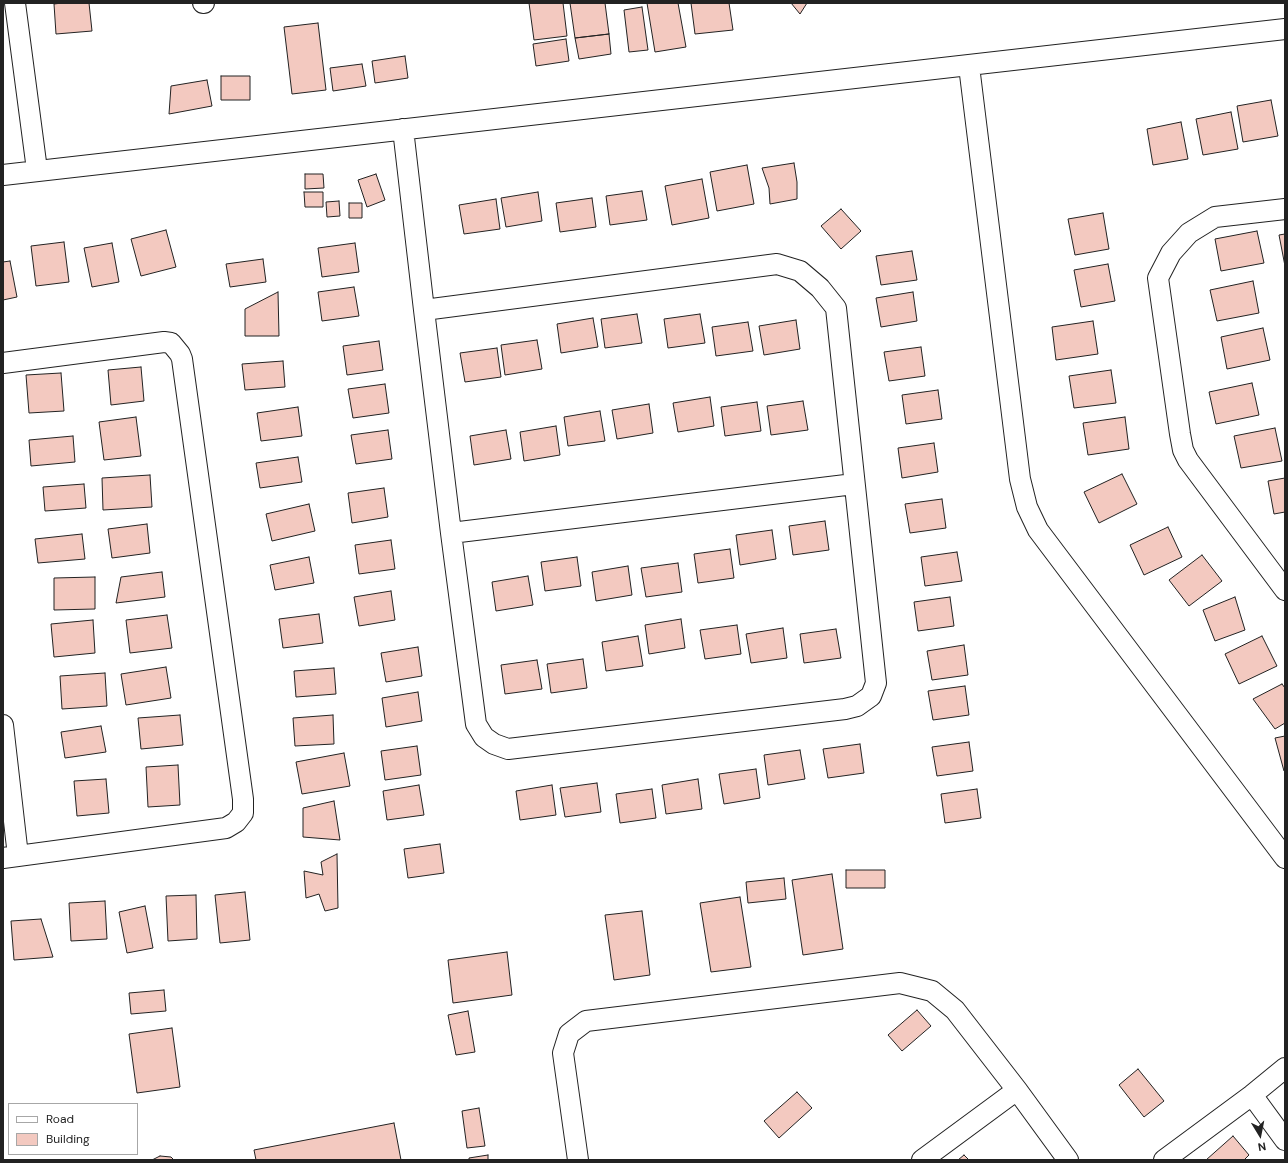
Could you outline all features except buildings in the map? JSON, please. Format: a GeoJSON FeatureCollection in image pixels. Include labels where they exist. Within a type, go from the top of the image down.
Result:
{"type":"FeatureCollection","features":[{"type":"Feature","properties":{"kind":"street"},"geometry":{"type":"LineString","coordinates":[[15,3],[37,170]]}},
{"type":"Feature","properties":{"kind":"street"},"geometry":{"type":"LineString","coordinates":[[3,175],[1285,29]]}},
{"type":"Feature","properties":{"kind":"street"},"geometry":{"type":"LineString","coordinates":[[969,66],[1020,479],[1027,506],[1038,530],[1282,849]]}},
{"type":"Feature","properties":{"kind":"street"},"geometry":{"type":"LineString","coordinates":[[403,129],[424,310],[451,533],[476,724],[484,737],[494,744],[508,749],[838,710],[857,706],[871,696],[876,683],[836,308],[820,288],[800,271],[777,264],[424,310]]}},
{"type":"Feature","properties":{"kind":"street"},"geometry":{"type":"LineString","coordinates":[[1285,209],[1215,217],[1189,233],[1171,253],[1158,278],[1183,450],[1188,460],[1285,590]]}},
{"type":"Feature","properties":{"kind":"street"},"geometry":{"type":"LineString","coordinates":[[3,363],[164,342],[171,343],[180,354],[182,359],[243,799],[243,812],[236,822],[226,828],[10,857],[3,725]]}},
{"type":"Feature","properties":{"kind":"street"},"geometry":{"type":"LineString","coordinates":[[451,533],[854,484]]}},
{"type":"Feature","properties":{"kind":"street"},"geometry":{"type":"LineString","coordinates":[[578,1160],[563,1053],[569,1034],[586,1021],[900,983],[932,991],[956,1010],[1068,1160]]}},
{"type":"Feature","properties":{"kind":"street"},"geometry":{"type":"LineString","coordinates":[[1164,1160],[1252,1095],[1285,1068]]}},
{"type":"Feature","properties":{"kind":"street"},"geometry":{"type":"LineString","coordinates":[[922,1160],[1017,1090]]}},
{"type":"Feature","properties":{"kind":"street"},"geometry":{"type":"LineString","coordinates":[[1252,1095],[1285,1140]]}}]}
